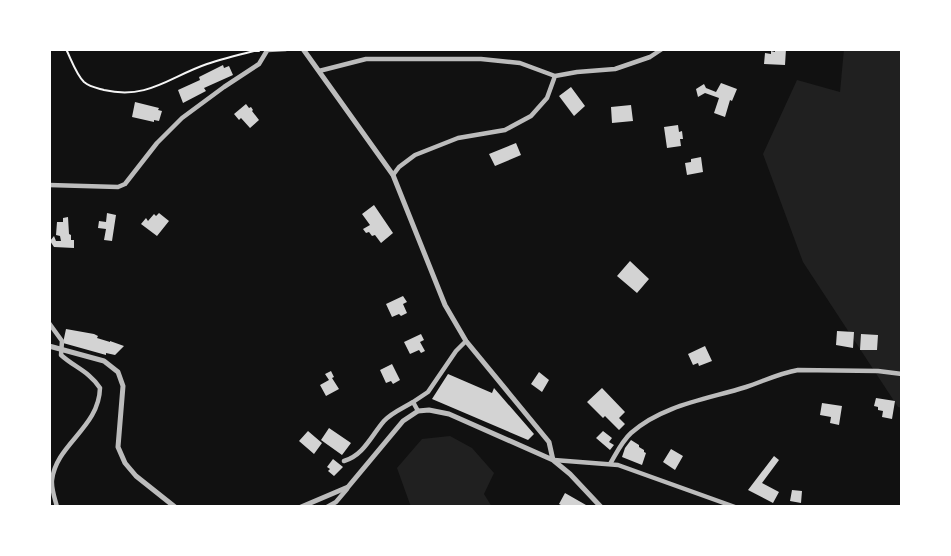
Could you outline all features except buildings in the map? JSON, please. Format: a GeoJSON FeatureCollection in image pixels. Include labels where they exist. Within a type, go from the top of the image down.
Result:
{"type":"FeatureCollection","features":[{"type":"Feature","properties":{"kind":"street"},"geometry":{"type":"LineString","coordinates":[[49,185],[118,187],[125,184],[157,143],[182,118],[259,64],[268,50],[286,49]]}},
{"type":"Feature","properties":{"kind":"street"},"geometry":{"type":"LineString","coordinates":[[303,49],[393,175],[445,305],[466,341],[549,442],[554,460]]}},
{"type":"Feature","properties":{"kind":"street"},"geometry":{"type":"LineString","coordinates":[[319,71],[366,59],[481,59],[520,64],[555,76],[615,69],[650,57],[662,49]]}},
{"type":"Feature","properties":{"kind":"street"},"geometry":{"type":"LineString","coordinates":[[393,175],[398,167],[415,155],[458,138],[505,130],[531,116],[547,98],[555,76]]}},
{"type":"Feature","properties":{"kind":"street"},"geometry":{"type":"LineString","coordinates":[[49,323],[62,341],[61,355],[84,370],[100,388],[97,406],[85,427],[66,448],[54,471],[51,482],[57,507]]}},
{"type":"Feature","properties":{"kind":"street"},"geometry":{"type":"LineString","coordinates":[[344,461],[359,453],[385,419],[428,392],[466,341]]}},
{"type":"Feature","properties":{"kind":"street"},"geometry":{"type":"LineString","coordinates":[[49,346],[104,361],[118,372],[123,386],[118,447],[125,463],[136,476],[175,507]]}},
{"type":"Feature","properties":{"kind":"street"},"geometry":{"type":"LineString","coordinates":[[610,464],[627,437],[652,418],[788,371],[878,371],[902,374]]}},
{"type":"Feature","properties":{"kind":"street"},"geometry":{"type":"LineString","coordinates":[[413,402],[418,411]]}},
{"type":"Feature","properties":{"kind":"street"},"geometry":{"type":"LineString","coordinates":[[327,507],[336,502],[402,421],[418,411],[429,410],[449,414],[554,460],[601,507]]}},
{"type":"Feature","properties":{"kind":"street"},"geometry":{"type":"LineString","coordinates":[[554,460],[625,467],[735,507]]}},
{"type":"Feature","properties":{"kind":"street"},"geometry":{"type":"LineString","coordinates":[[301,507],[348,487]]}},
{"type":"Feature","properties":{"kind":"path"},"geometry":{"type":"LineString","coordinates":[[66,49],[85,83],[94,88],[115,92],[155,88],[206,64],[254,51],[268,50]]}},
{"type":"Feature","properties":{"kind":"shaded area"},"geometry":{"type":"Polygon","coordinates":[[[844,49],[902,49],[902,408],[898,407],[803,262],[763,154],[797,80],[840,92],[844,49]]]}},
{"type":"Feature","properties":{"kind":"shaded area"},"geometry":{"type":"Polygon","coordinates":[[[450,436],[472,448],[494,473],[484,494],[492,507],[411,507],[397,468],[422,439],[450,436]]]}}]}
